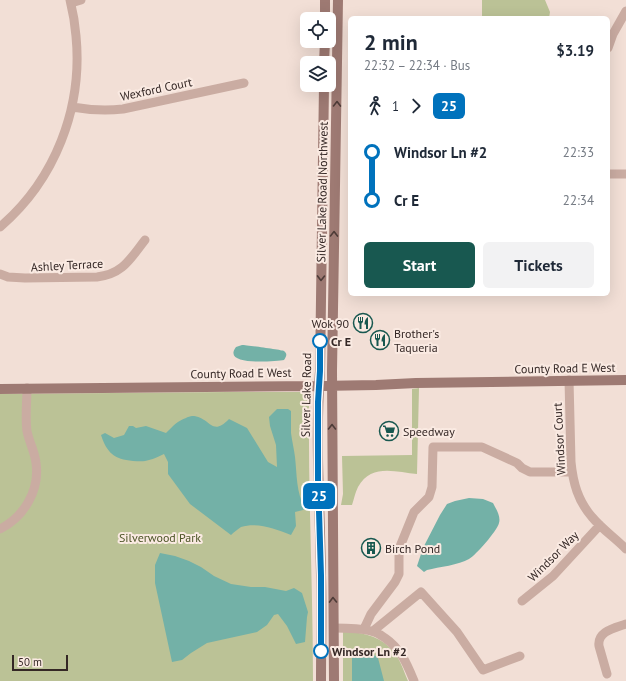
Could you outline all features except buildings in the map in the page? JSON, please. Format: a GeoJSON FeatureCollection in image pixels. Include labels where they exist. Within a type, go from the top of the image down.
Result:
{"type":"FeatureCollection","features":[{"type":"Feature","properties":{"kind":"main road"},"geometry":{"type":"LineString","coordinates":[[325,0],[325,12]]}},
{"type":"Feature","properties":{"kind":"main road","name":"Silver Lake Road Northwest"},"geometry":{"type":"LineString","coordinates":[[334,681],[332,385],[338,0]]}},
{"type":"Feature","properties":{"kind":"main road","name":"Silver Lake Road"},"geometry":{"type":"LineString","coordinates":[[321,681],[318,402],[320,371],[324,92]]}},
{"type":"Feature","properties":{"kind":"main road","name":"County Road E West"},"geometry":{"type":"LineString","coordinates":[[0,389],[319,386],[626,380]]}},
{"type":"Feature","properties":{"kind":"street"},"geometry":{"type":"LineString","coordinates":[[0,227],[22,205],[44,176],[53,160],[68,124],[75,90],[77,70],[75,26],[70,1],[81,0]]}},
{"type":"Feature","properties":{"kind":"street"},"geometry":{"type":"LineString","coordinates":[[610,42],[626,11]]}},
{"type":"Feature","properties":{"kind":"street","name":"Wexford Court"},"geometry":{"type":"LineString","coordinates":[[72,107],[106,111],[123,109],[244,83]]}},
{"type":"Feature","properties":{"kind":"street"},"geometry":{"type":"LineString","coordinates":[[610,174],[626,174]]}},
{"type":"Feature","properties":{"kind":"street","name":"Ashley Terrace"},"geometry":{"type":"LineString","coordinates":[[0,274],[8,277],[25,278],[105,276],[113,274],[123,267],[145,240]]}},
{"type":"Feature","properties":{"kind":"street","name":"Windsor Court"},"geometry":{"type":"LineString","coordinates":[[569,380],[572,472],[575,486],[579,497],[592,517],[626,550]]}},
{"type":"Feature","properties":{"kind":"street"},"geometry":{"type":"LineString","coordinates":[[0,529],[20,514],[27,504],[36,484],[37,474],[35,455],[27,425],[27,388]]}},
{"type":"Feature","properties":{"kind":"street"},"geometry":{"type":"LineString","coordinates":[[364,629],[371,614],[395,582],[399,574],[399,549],[414,512],[429,497],[432,487],[433,447],[482,447],[517,463],[522,468],[530,472],[572,472]]}},
{"type":"Feature","properties":{"kind":"street","name":"Windsor Way"},"geometry":{"type":"LineString","coordinates":[[522,601],[553,576],[600,525]]}},
{"type":"Feature","properties":{"kind":"street"},"geometry":{"type":"LineString","coordinates":[[373,631],[421,592],[457,632],[483,670],[520,656]]}},
{"type":"Feature","properties":{"kind":"street"},"geometry":{"type":"LineString","coordinates":[[607,674],[599,646],[599,638],[606,632],[626,624]]}},
{"type":"Feature","properties":{"kind":"street"},"geometry":{"type":"LineString","coordinates":[[334,628],[364,629],[373,631],[391,642],[403,656],[414,681]]}},
{"type":"Feature","properties":{"kind":"green space"},"geometry":{"type":"Polygon","coordinates":[[[482,0],[545,0],[550,12],[549,16],[482,16],[482,0]]]}},
{"type":"Feature","properties":{"kind":"green space"},"geometry":{"type":"Polygon","coordinates":[[[419,388],[417,474],[393,471],[377,472],[363,479],[355,494],[352,505],[341,505],[343,494],[342,456],[412,455],[412,389],[419,388]]]}},
{"type":"Feature","properties":{"kind":"green space","name":"Silverwood Park"},"geometry":{"type":"Polygon","coordinates":[[[303,392],[308,394],[313,681],[0,681],[0,394],[303,392]]]}},
{"type":"Feature","properties":{"kind":"green space"},"geometry":{"type":"Polygon","coordinates":[[[343,632],[364,634],[384,642],[396,655],[408,681],[343,681],[343,632]]]}},
{"type":"Feature","properties":{"kind":"water"},"geometry":{"type":"Polygon","coordinates":[[[242,345],[282,350],[286,353],[286,356],[284,360],[279,361],[261,362],[242,360],[236,358],[233,353],[236,347],[242,345]]]}},
{"type":"Feature","properties":{"kind":"water"},"geometry":{"type":"Polygon","coordinates":[[[277,409],[288,409],[291,411],[291,433],[297,483],[305,508],[295,512],[296,526],[291,535],[266,527],[254,525],[241,527],[231,535],[190,504],[168,474],[168,462],[164,454],[145,461],[121,459],[109,451],[101,435],[105,433],[114,438],[124,435],[129,426],[136,428],[146,426],[166,433],[178,422],[191,416],[203,419],[210,425],[218,427],[229,419],[247,428],[268,462],[277,467],[276,445],[270,426],[269,417],[277,409]]]}},
{"type":"Feature","properties":{"kind":"water"},"geometry":{"type":"Polygon","coordinates":[[[469,498],[483,499],[493,503],[499,518],[497,527],[486,542],[469,559],[460,563],[427,570],[424,572],[417,566],[423,548],[440,515],[447,504],[469,498]]]}},
{"type":"Feature","properties":{"kind":"water"},"geometry":{"type":"Polygon","coordinates":[[[160,553],[189,561],[231,584],[251,587],[265,587],[286,591],[294,588],[302,593],[308,612],[305,642],[296,644],[287,626],[278,614],[274,615],[267,625],[257,632],[207,643],[182,660],[172,662],[155,583],[155,565],[160,553]]]}},
{"type":"Feature","properties":{"kind":"water"},"geometry":{"type":"Polygon","coordinates":[[[368,650],[378,658],[384,681],[352,681],[352,658],[362,651],[368,650]]]}},
{"type":"Feature","properties":{"kind":"bus line","name":"25"},"geometry":{"type":"LineString","coordinates":[[320,341],[318,479],[321,575],[321,651]]}},
{"type":"Feature","properties":{"kind":"place","name":"Wok 90"},"geometry":{"type":"Point","coordinates":[363,323]}},
{"type":"Feature","properties":{"kind":"place","name":"Brother's Taqueria"},"geometry":{"type":"Point","coordinates":[380,340]}},
{"type":"Feature","properties":{"kind":"place","name":"Cr E"},"geometry":{"type":"Point","coordinates":[320,341]}},
{"type":"Feature","properties":{"kind":"place","name":"Speedway"},"geometry":{"type":"Point","coordinates":[389,431]}},
{"type":"Feature","properties":{"kind":"place","name":"Birch Pond"},"geometry":{"type":"Point","coordinates":[371,548]}},
{"type":"Feature","properties":{"kind":"place","name":"Windsor Ln #2"},"geometry":{"type":"Point","coordinates":[321,651]}}]}
